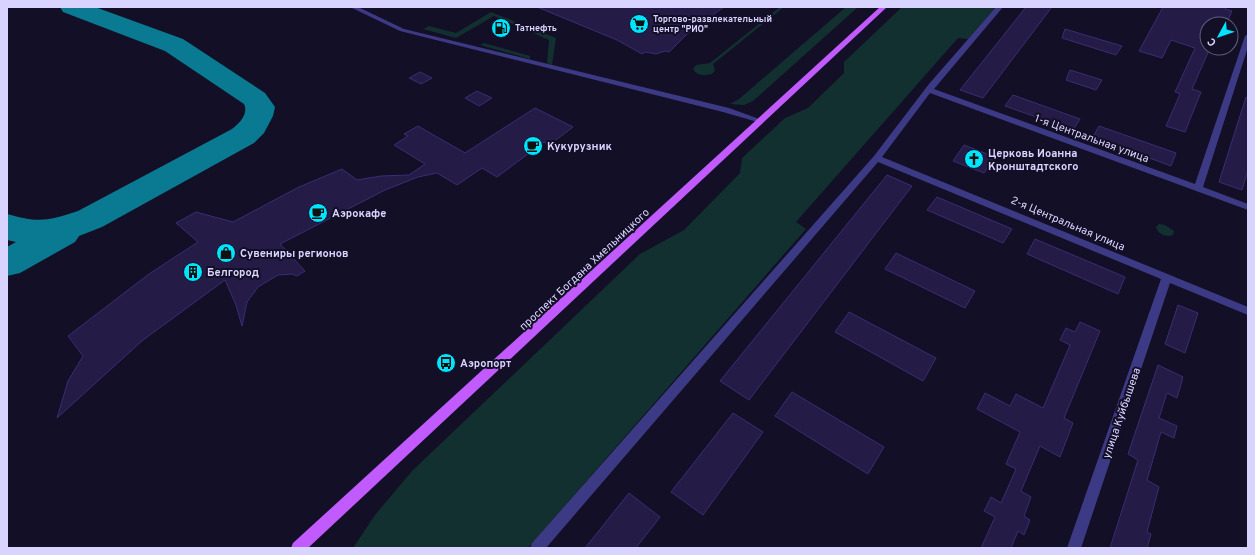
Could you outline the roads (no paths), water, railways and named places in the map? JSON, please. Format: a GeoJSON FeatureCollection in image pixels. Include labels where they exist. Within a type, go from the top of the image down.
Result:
{"type":"FeatureCollection","features":[{"type":"Feature","properties":{"kind":"main road","name":"проспект Богдана Хмельницкого"},"geometry":{"type":"LineString","coordinates":[[298,548],[884,7]]}},
{"type":"Feature","properties":{"kind":"street"},"geometry":{"type":"LineString","coordinates":[[353,7],[402,30],[726,110],[761,121]]}},
{"type":"Feature","properties":{"kind":"street"},"geometry":{"type":"LineString","coordinates":[[537,548],[877,158],[929,90],[1000,7]]}},
{"type":"Feature","properties":{"kind":"street"},"geometry":{"type":"LineString","coordinates":[[1198,189],[1248,36]]}},
{"type":"Feature","properties":{"kind":"street","name":"1-я Центральная улица"},"geometry":{"type":"LineString","coordinates":[[929,90],[1248,207]]}},
{"type":"Feature","properties":{"kind":"street","name":"2-я Центральная улица"},"geometry":{"type":"LineString","coordinates":[[877,158],[1248,311]]}},
{"type":"Feature","properties":{"kind":"street","name":"улица Куйбышева"},"geometry":{"type":"LineString","coordinates":[[1074,548],[1168,278]]}},
{"type":"Feature","properties":{"kind":"place","name":"Торгово-развлекательный центр \"РИО\""},"geometry":{"type":"Point","coordinates":[639,24]}},
{"type":"Feature","properties":{"kind":"place","name":"Татнефть"},"geometry":{"type":"Point","coordinates":[501,28]}},
{"type":"Feature","properties":{"kind":"place","name":"Кукурузник"},"geometry":{"type":"Point","coordinates":[533,146]}},
{"type":"Feature","properties":{"kind":"place","name":"Церковь Иоанна Кронштадтского"},"geometry":{"type":"Point","coordinates":[974,159]}},
{"type":"Feature","properties":{"kind":"place","name":"Аэрокафе"},"geometry":{"type":"Point","coordinates":[318,213]}},
{"type":"Feature","properties":{"kind":"place","name":"Сувениры регионов"},"geometry":{"type":"Point","coordinates":[226,253]}},
{"type":"Feature","properties":{"kind":"place","name":"Белгород"},"geometry":{"type":"Point","coordinates":[193,272]}},
{"type":"Feature","properties":{"kind":"place","name":"Аэропорт"},"geometry":{"type":"Point","coordinates":[446,363]}}]}
